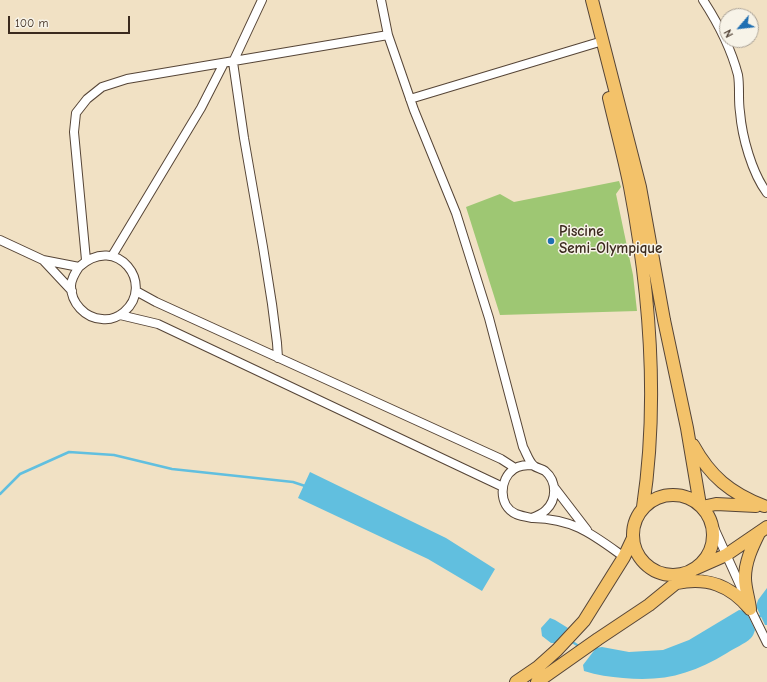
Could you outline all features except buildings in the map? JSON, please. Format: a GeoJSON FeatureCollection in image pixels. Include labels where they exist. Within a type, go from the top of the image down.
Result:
{"type":"FeatureCollection","features":[{"type":"Feature","properties":{"kind":"highway"},"geometry":{"type":"LineString","coordinates":[[584,0],[596,43],[630,187],[646,292],[650,351],[650,445],[643,507],[635,522],[633,538],[635,549],[641,559],[649,567],[659,573],[670,575],[682,574],[726,555],[764,529]]}},
{"type":"Feature","properties":{"kind":"highway"},"geometry":{"type":"LineString","coordinates":[[537,682],[598,638],[649,605],[700,565],[706,558],[713,540],[711,522],[701,506],[687,428],[664,320],[640,187],[592,0]]}},
{"type":"Feature","properties":{"kind":"highway"},"geometry":{"type":"LineString","coordinates":[[687,428],[700,458],[721,483],[749,500],[766,505]]}},
{"type":"Feature","properties":{"kind":"highway"},"geometry":{"type":"LineString","coordinates":[[643,507],[653,500],[665,495],[677,495],[689,498],[701,506],[716,504],[766,505]]}},
{"type":"Feature","properties":{"kind":"highway"},"geometry":{"type":"LineString","coordinates":[[750,609],[745,578],[747,563],[751,549],[764,529]]}},
{"type":"Feature","properties":{"kind":"highway"},"geometry":{"type":"LineString","coordinates":[[516,682],[538,667],[557,650],[584,621],[624,557],[633,538]]}},
{"type":"Feature","properties":{"kind":"highway"},"geometry":{"type":"LineString","coordinates":[[676,584],[696,581],[717,584],[736,594],[750,609]]}},
{"type":"Feature","properties":{"kind":"street"},"geometry":{"type":"LineString","coordinates":[[262,0],[233,62],[244,138],[272,304],[278,358]]}},
{"type":"Feature","properties":{"kind":"street"},"geometry":{"type":"LineString","coordinates":[[381,0],[388,35],[410,99],[456,214],[489,318],[523,447],[533,465]]}},
{"type":"Feature","properties":{"kind":"street"},"geometry":{"type":"LineString","coordinates":[[703,0],[717,22],[731,53],[738,76],[742,130],[752,162],[762,186],[767,193]]}},
{"type":"Feature","properties":{"kind":"street"},"geometry":{"type":"LineString","coordinates":[[86,260],[74,132],[76,113],[88,99],[102,87],[127,79],[388,35]]}},
{"type":"Feature","properties":{"kind":"street"},"geometry":{"type":"LineString","coordinates":[[410,99],[596,43]]}},
{"type":"Feature","properties":{"kind":"street"},"geometry":{"type":"LineString","coordinates":[[112,256],[201,108],[224,63]]}},
{"type":"Feature","properties":{"kind":"street"},"geometry":{"type":"LineString","coordinates":[[0,240],[42,260],[79,266]]}},
{"type":"Feature","properties":{"kind":"street"},"geometry":{"type":"LineString","coordinates":[[96,256],[112,256],[125,263],[132,271],[136,291],[133,301],[128,309],[111,319],[91,317],[83,312],[76,304],[72,296],[71,286],[73,276],[79,266],[86,260],[96,256]]}},
{"type":"Feature","properties":{"kind":"street"},"geometry":{"type":"LineString","coordinates":[[42,260],[72,291]]}},
{"type":"Feature","properties":{"kind":"street"},"geometry":{"type":"LineString","coordinates":[[136,291],[156,302],[501,460],[515,468]]}},
{"type":"Feature","properties":{"kind":"street"},"geometry":{"type":"LineString","coordinates":[[120,315],[158,324],[503,487]]}},
{"type":"Feature","properties":{"kind":"street"},"geometry":{"type":"LineString","coordinates":[[532,518],[546,510],[552,503],[554,495],[554,487],[551,478],[544,470],[533,465],[515,468],[509,473],[505,480],[503,495],[505,502],[510,509],[516,514],[532,518],[561,521],[575,525],[588,532],[624,557]]}},
{"type":"Feature","properties":{"kind":"street"},"geometry":{"type":"LineString","coordinates":[[554,487],[588,532]]}},
{"type":"Feature","properties":{"kind":"street"},"geometry":{"type":"LineString","coordinates":[[711,522],[767,643]]}},
{"type":"Feature","properties":{"kind":"green space","name":"Piscine Semi-Olympique"},"geometry":{"type":"Polygon","coordinates":[[[619,181],[621,187],[616,194],[633,275],[637,311],[500,315],[466,207],[500,194],[514,202],[619,181]]]}},
{"type":"Feature","properties":{"kind":"water"},"geometry":{"type":"Polygon","coordinates":[[[310,472],[446,538],[495,569],[482,591],[428,559],[298,498],[310,472]]]}},
{"type":"Feature","properties":{"kind":"water"},"geometry":{"type":"Polygon","coordinates":[[[767,588],[767,625],[765,625],[756,606],[758,600],[767,588]]]}},
{"type":"Feature","properties":{"kind":"water"},"geometry":{"type":"Polygon","coordinates":[[[739,610],[746,611],[755,630],[752,637],[714,660],[690,671],[677,675],[652,679],[638,679],[594,674],[584,671],[583,665],[596,648],[602,647],[629,652],[663,650],[689,640],[739,610]]]}},
{"type":"Feature","properties":{"kind":"water"},"geometry":{"type":"Polygon","coordinates":[[[550,618],[568,628],[555,643],[551,643],[542,636],[541,628],[550,618]]]}},
{"type":"Feature","properties":{"kind":"waterway"},"geometry":{"type":"LineString","coordinates":[[0,494],[20,474],[69,452],[114,455],[172,469],[293,482],[305,486]]}},
{"type":"Feature","properties":{"kind":"waterway"},"geometry":{"type":"LineString","coordinates":[[756,619],[767,611]]}},
{"type":"Feature","properties":{"kind":"waterway"},"geometry":{"type":"LineString","coordinates":[[571,641],[580,647]]}},
{"type":"Feature","properties":{"kind":"place","name":"Piscine Semi-Olympique"},"geometry":{"type":"Point","coordinates":[551,241]}}]}
